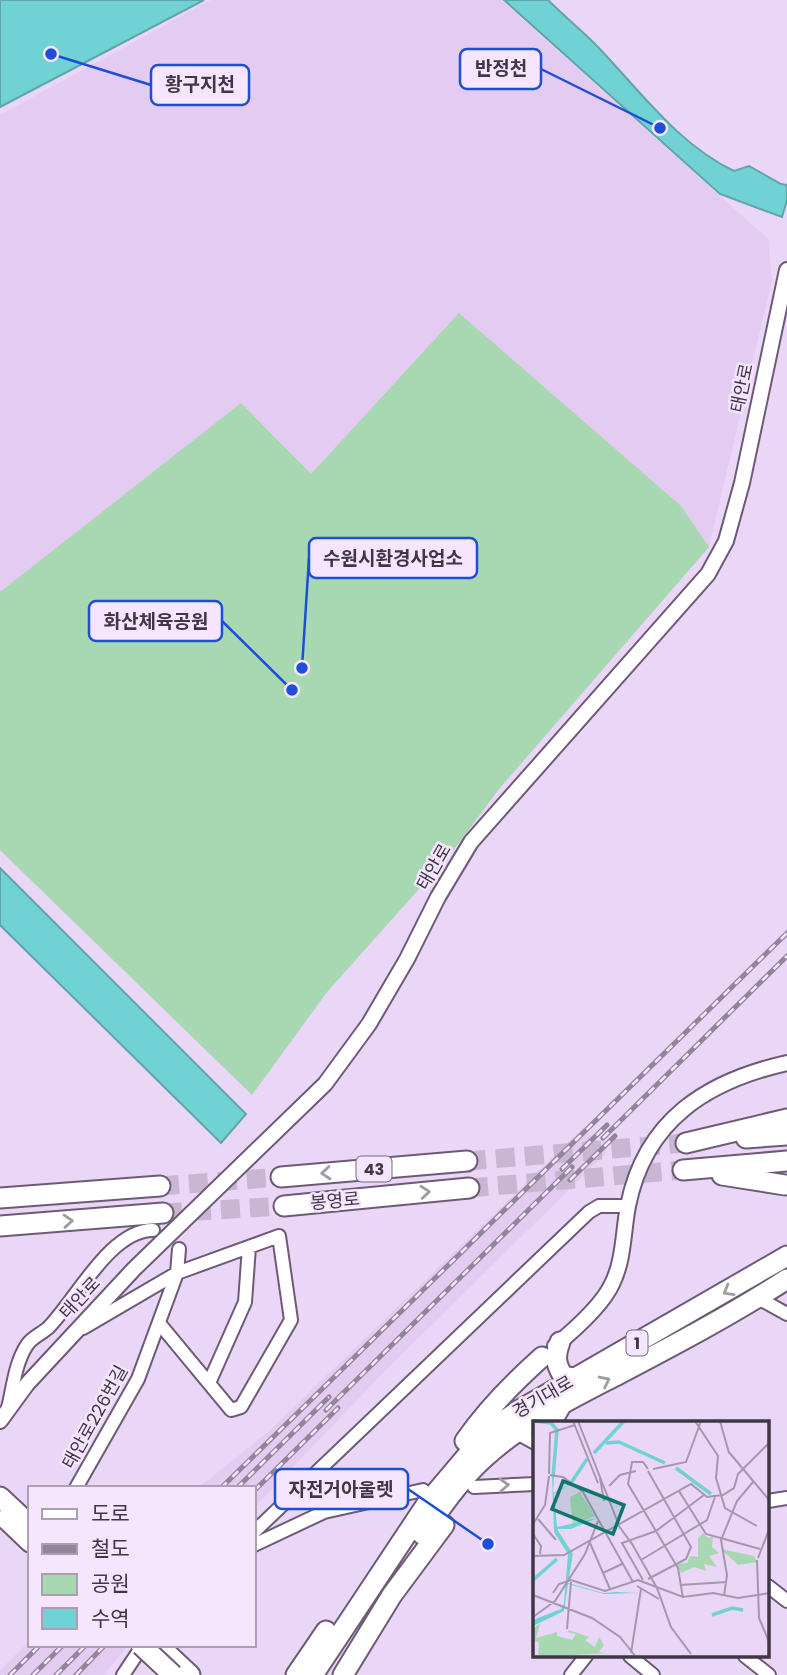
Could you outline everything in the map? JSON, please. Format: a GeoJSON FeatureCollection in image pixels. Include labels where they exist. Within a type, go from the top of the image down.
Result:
{"type":"FeatureCollection","features":[{"type":"Feature","properties":{"kind":"main road"},"geometry":{"type":"LineString","coordinates":[[787,1119],[686,1143],[787,1135]]}},
{"type":"Feature","properties":{"kind":"main road","name":"봉영로"},"geometry":{"type":"LineString","coordinates":[[281,1177],[467,1161]]}},
{"type":"Feature","properties":{"kind":"main road"},"geometry":{"type":"LineString","coordinates":[[785,1185],[683,1170],[787,1161]]}},
{"type":"Feature","properties":{"kind":"main road"},"geometry":{"type":"LineString","coordinates":[[0,1198],[160,1186]]}},
{"type":"Feature","properties":{"kind":"main road","name":"봉영로"},"geometry":{"type":"LineString","coordinates":[[284,1206],[469,1188]]}},
{"type":"Feature","properties":{"kind":"main road"},"geometry":{"type":"LineString","coordinates":[[0,1226],[158,1222]]}},
{"type":"Feature","properties":{"kind":"main road","name":"경기대로"},"geometry":{"type":"LineString","coordinates":[[313,1675],[428,1502],[488,1431],[787,1256]]}},
{"type":"Feature","properties":{"kind":"main road","name":"경기대로"},"geometry":{"type":"LineString","coordinates":[[540,1421],[570,1398],[688,1338],[787,1279]]}},
{"type":"Feature","properties":{"kind":"main road"},"geometry":{"type":"LineString","coordinates":[[560,1342],[555,1356],[558,1367],[563,1376],[575,1378]]}},
{"type":"Feature","properties":{"kind":"main road"},"geometry":{"type":"LineString","coordinates":[[296,1675],[423,1490],[461,1448],[480,1420],[517,1379],[542,1357]]}},
{"type":"Feature","properties":{"kind":"main road"},"geometry":{"type":"LineString","coordinates":[[461,1448],[488,1431]]}},
{"type":"Feature","properties":{"kind":"main road","name":"경기대로"},"geometry":{"type":"LineString","coordinates":[[343,1675],[392,1595],[474,1487],[523,1434]]}},
{"type":"Feature","properties":{"kind":"main road","name":"경기대로"},"geometry":{"type":"LineString","coordinates":[[323,1675],[453,1491],[481,1460],[523,1434]]}},
{"type":"Feature","properties":{"kind":"main road"},"geometry":{"type":"LineString","coordinates":[[0,1497],[28,1523]]}},
{"type":"Feature","properties":{"kind":"main road"},"geometry":{"type":"LineString","coordinates":[[0,1514],[28,1540]]}},
{"type":"Feature","properties":{"kind":"main road"},"geometry":{"type":"LineString","coordinates":[[144,1647],[173,1675]]}},
{"type":"Feature","properties":{"kind":"main road"},"geometry":{"type":"LineString","coordinates":[[160,1647],[190,1675]]}},
{"type":"Feature","properties":{"kind":"street","name":"태안로"},"geometry":{"type":"LineString","coordinates":[[4,1416],[27,1384],[134,1269],[325,1084],[369,1024],[471,842],[708,574],[726,541],[742,483],[787,270]]}},
{"type":"Feature","properties":{"kind":"street"},"geometry":{"type":"LineString","coordinates":[[488,1431],[494,1418],[542,1357],[587,1316],[612,1285],[621,1255],[628,1206],[640,1167],[647,1152],[677,1114],[723,1082],[787,1063]]}},
{"type":"Feature","properties":{"kind":"street"},"geometry":{"type":"LineString","coordinates":[[256,1530],[589,1212],[598,1206],[628,1206]]}},
{"type":"Feature","properties":{"kind":"street"},"geometry":{"type":"LineString","coordinates":[[4,1416],[17,1368],[27,1344],[48,1328],[115,1246],[158,1222]]}},
{"type":"Feature","properties":{"kind":"street"},"geometry":{"type":"LineString","coordinates":[[73,1334],[177,1273],[279,1237],[291,1320],[241,1407],[231,1410],[159,1323]]}},
{"type":"Feature","properties":{"kind":"street"},"geometry":{"type":"LineString","coordinates":[[209,1383],[245,1302],[249,1247]]}},
{"type":"Feature","properties":{"kind":"street","name":"태안로226번길"},"geometry":{"type":"LineString","coordinates":[[77,1486],[138,1379],[177,1273],[179,1249]]}},
{"type":"Feature","properties":{"kind":"street"},"geometry":{"type":"LineString","coordinates":[[758,1298],[787,1314]]}},
{"type":"Feature","properties":{"kind":"street"},"geometry":{"type":"LineString","coordinates":[[556,1421],[570,1398]]}},
{"type":"Feature","properties":{"kind":"street"},"geometry":{"type":"LineString","coordinates":[[474,1487],[533,1484]]}},
{"type":"Feature","properties":{"kind":"street"},"geometry":{"type":"LineString","coordinates":[[0,1489],[28,1514]]}},
{"type":"Feature","properties":{"kind":"street"},"geometry":{"type":"LineString","coordinates":[[256,1544],[324,1511],[423,1490]]}},
{"type":"Feature","properties":{"kind":"street"},"geometry":{"type":"LineString","coordinates":[[770,1588],[787,1601]]}},
{"type":"Feature","properties":{"kind":"street"},"geometry":{"type":"LineString","coordinates":[[123,1675],[141,1647]]}},
{"type":"Feature","properties":{"kind":"street"},"geometry":{"type":"LineString","coordinates":[[571,1675],[584,1658]]}},
{"type":"Feature","properties":{"kind":"street"},"geometry":{"type":"LineString","coordinates":[[632,1658],[653,1675]]}},
{"type":"Feature","properties":{"kind":"street"},"geometry":{"type":"LineString","coordinates":[[748,1658],[769,1675]]}},
{"type":"Feature","properties":{"kind":"shaded area"},"geometry":{"type":"Polygon","coordinates":[[[211,0],[501,0],[768,239],[772,280],[709,547],[499,789],[452,852],[327,992],[252,1095],[0,850],[0,115],[211,0]]]}},
{"type":"Feature","properties":{"kind":"shaded area"},"geometry":{"type":"Polygon","coordinates":[[[584,1127],[607,1152],[381,1375],[256,1506],[256,1486],[200,1486],[269,1431],[584,1127]]]}},
{"type":"Feature","properties":{"kind":"shaded area"},"geometry":{"type":"Polygon","coordinates":[[[28,1642],[28,1647],[126,1647],[104,1675],[0,1675],[0,1670],[28,1642]]]}},
{"type":"Feature","properties":{"kind":"green space"},"geometry":{"type":"Polygon","coordinates":[[[459,313],[681,506],[709,547],[499,789],[452,852],[327,992],[252,1095],[0,850],[0,592],[241,403],[311,474],[459,313]]]}},
{"type":"Feature","properties":{"kind":"water"},"geometry":{"type":"Polygon","coordinates":[[[0,0],[204,0],[0,107],[0,0]]]}},
{"type":"Feature","properties":{"kind":"water"},"geometry":{"type":"Polygon","coordinates":[[[504,0],[548,0],[595,44],[676,131],[694,146],[734,171],[749,166],[787,185],[787,200],[782,217],[720,194],[504,0]]]}},
{"type":"Feature","properties":{"kind":"water"},"geometry":{"type":"Polygon","coordinates":[[[0,868],[246,1114],[221,1143],[0,925],[0,868]]]}},
{"type":"Feature","properties":{"kind":"tunnel"},"geometry":{"type":"LineString","coordinates":[[467,1161],[686,1143]]}},
{"type":"Feature","properties":{"kind":"tunnel"},"geometry":{"type":"LineString","coordinates":[[469,1188],[683,1170]]}},
{"type":"Feature","properties":{"kind":"tunnel"},"geometry":{"type":"LineString","coordinates":[[160,1186],[281,1177]]}},
{"type":"Feature","properties":{"kind":"tunnel"},"geometry":{"type":"LineString","coordinates":[[163,1213],[284,1206]]}},
{"type":"Feature","properties":{"kind":"railway"},"geometry":{"type":"LineString","coordinates":[[223,1486],[787,933]]}},
{"type":"Feature","properties":{"kind":"railway"},"geometry":{"type":"LineString","coordinates":[[603,1138],[787,956]]}},
{"type":"Feature","properties":{"kind":"railway"},"geometry":{"type":"LineString","coordinates":[[562,1169],[607,1125]]}},
{"type":"Feature","properties":{"kind":"railway"},"geometry":{"type":"LineString","coordinates":[[570,1180],[615,1136]]}},
{"type":"Feature","properties":{"kind":"railway"},"geometry":{"type":"LineString","coordinates":[[326,1410],[572,1167]]}},
{"type":"Feature","properties":{"kind":"railway"},"geometry":{"type":"LineString","coordinates":[[239,1486],[329,1397]]}},
{"type":"Feature","properties":{"kind":"railway"},"geometry":{"type":"LineString","coordinates":[[256,1489],[338,1408]]}},
{"type":"Feature","properties":{"kind":"railway"},"geometry":{"type":"LineString","coordinates":[[10,1675],[38,1647]]}},
{"type":"Feature","properties":{"kind":"railway"},"geometry":{"type":"LineString","coordinates":[[33,1675],[61,1647]]}},
{"type":"Feature","properties":{"kind":"railway"},"geometry":{"type":"LineString","coordinates":[[56,1675],[84,1647]]}},
{"type":"Feature","properties":{"kind":"railway"},"geometry":{"type":"LineString","coordinates":[[76,1675],[103,1647]]}},
{"type":"Feature","properties":{"kind":"place","name":"황구지천"},"geometry":{"type":"Point","coordinates":[51,54]}},
{"type":"Feature","properties":{"kind":"place","name":"반정천"},"geometry":{"type":"Point","coordinates":[660,128]}},
{"type":"Feature","properties":{"kind":"place","name":"수원시환경사업소"},"geometry":{"type":"Point","coordinates":[302,668]}},
{"type":"Feature","properties":{"kind":"place","name":"화산체육공원"},"geometry":{"type":"Point","coordinates":[292,690]}},
{"type":"Feature","properties":{"kind":"place","name":"자전거아울렛"},"geometry":{"type":"Point","coordinates":[488,1544]}}]}
